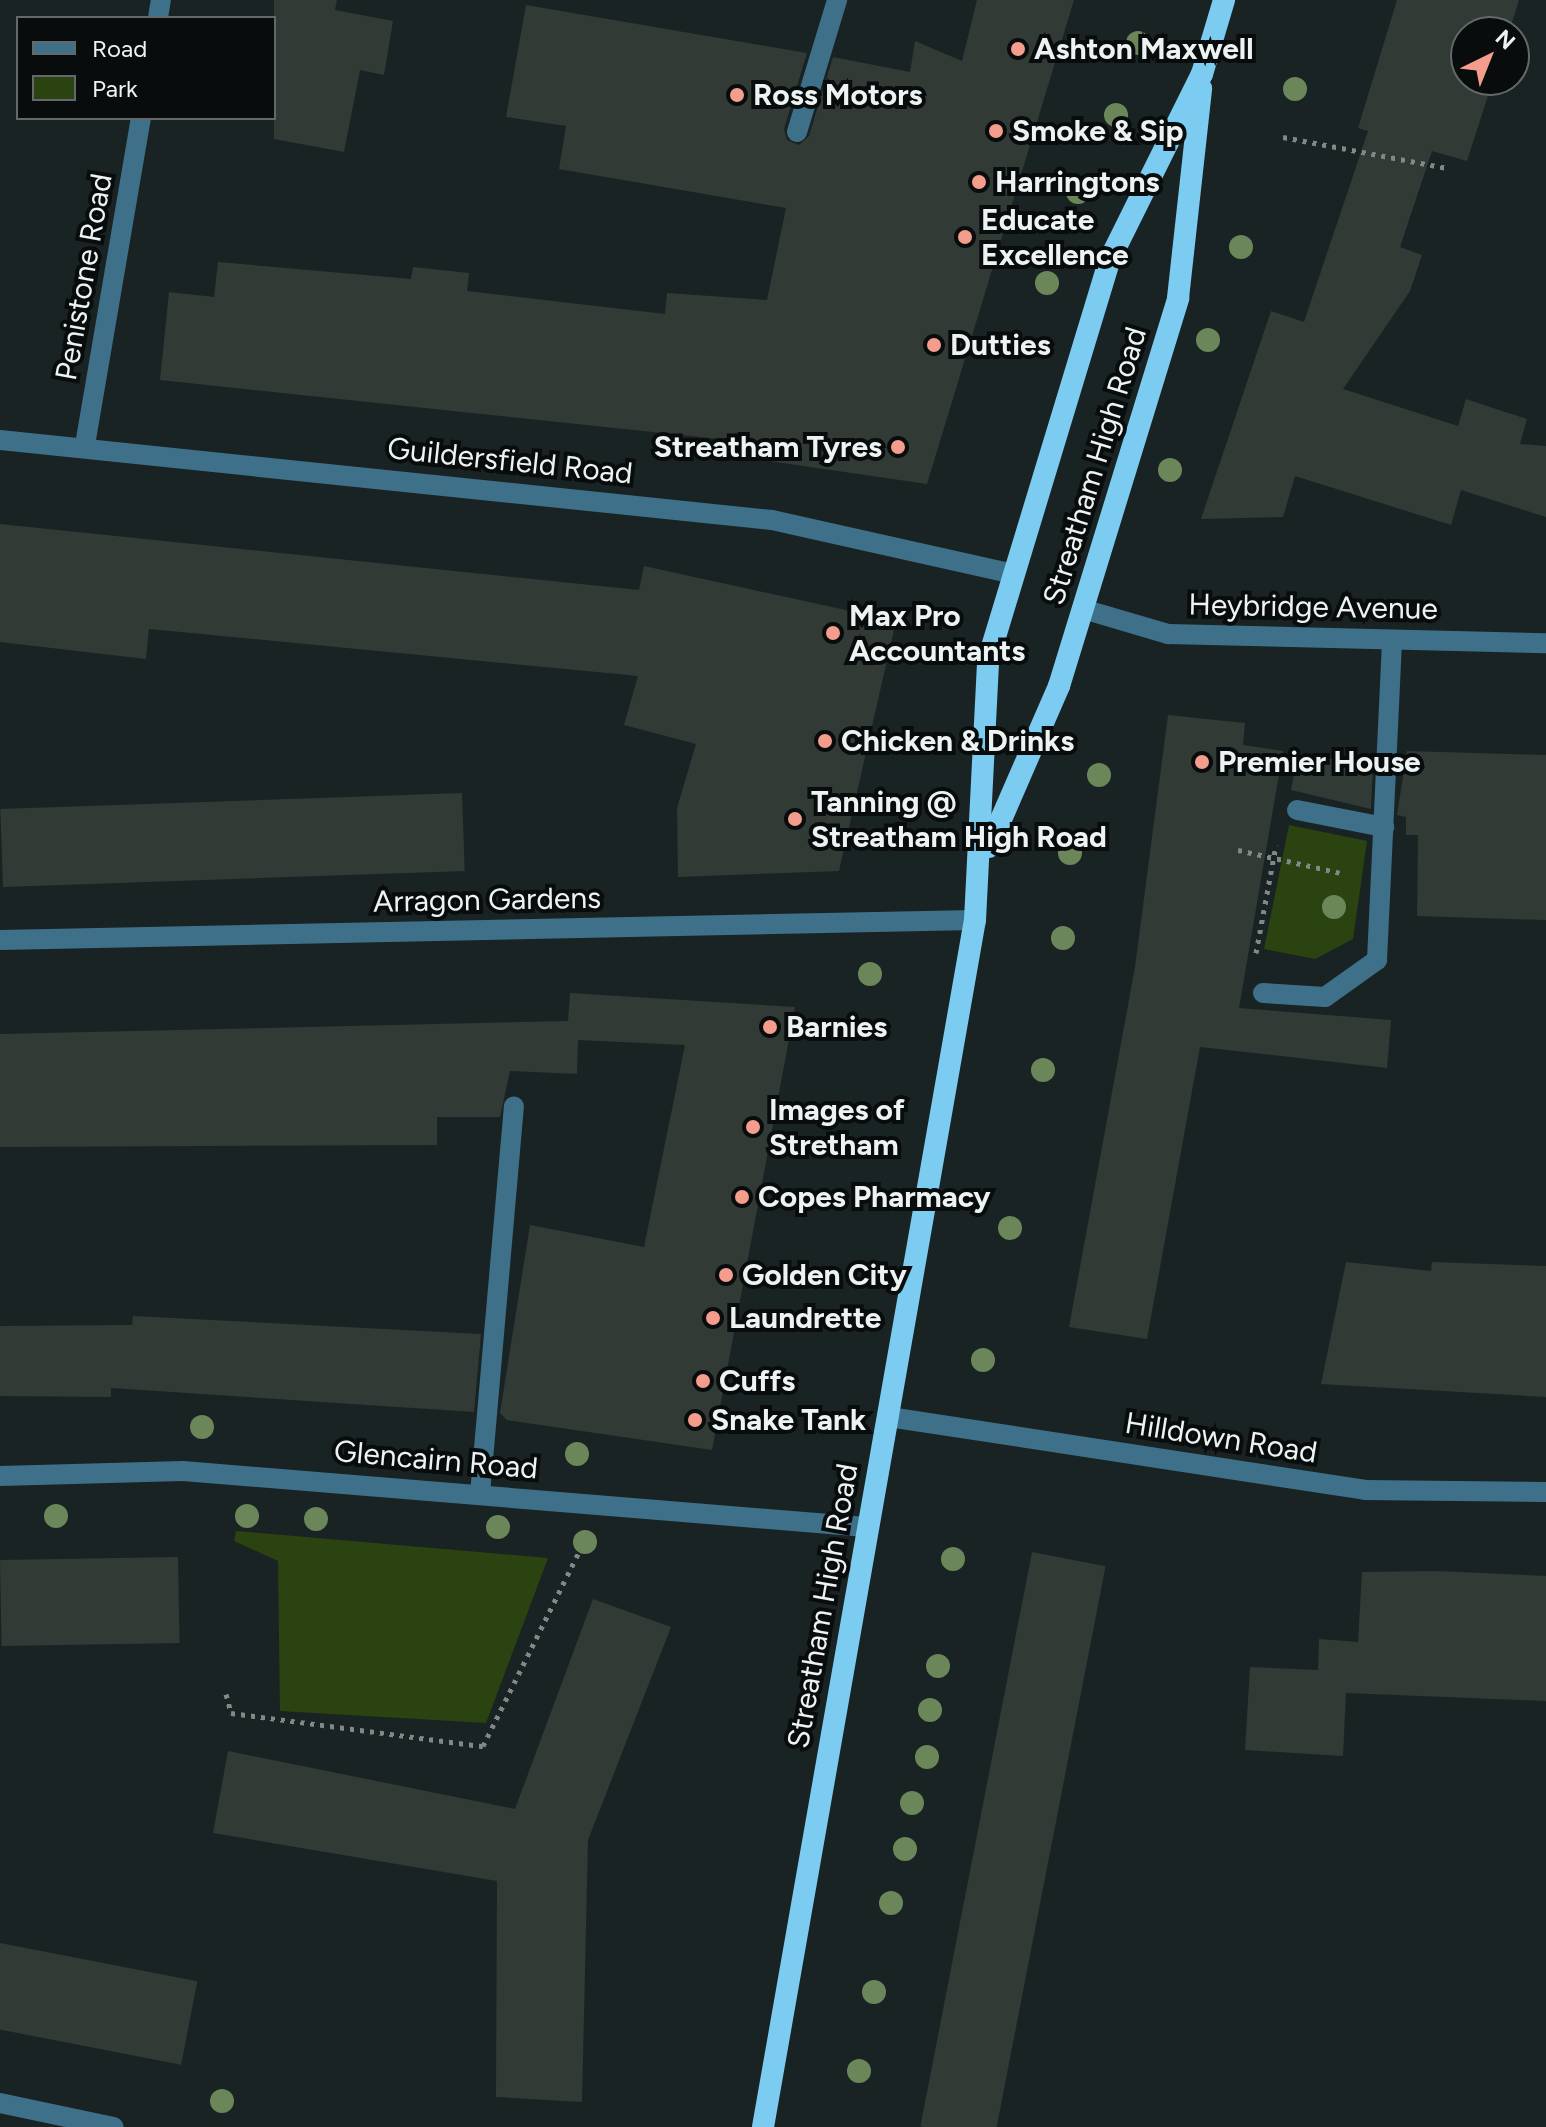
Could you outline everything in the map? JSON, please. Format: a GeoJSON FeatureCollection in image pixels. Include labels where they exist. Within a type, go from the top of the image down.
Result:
{"type":"FeatureCollection","features":[{"type":"Feature","properties":{"kind":"highway","name":"Streatham High Road"},"geometry":{"type":"LineString","coordinates":[[763,2127],[975,920],[983,859],[988,660],[1009,573],[1110,259],[1202,74],[1224,0]]}},
{"type":"Feature","properties":{"kind":"highway","name":"Streatham High Road"},"geometry":{"type":"LineString","coordinates":[[983,859],[1059,686],[1183,276],[1202,74]]}},
{"type":"Feature","properties":{"kind":"street"},"geometry":{"type":"LineString","coordinates":[[797,132],[837,0]]}},
{"type":"Feature","properties":{"kind":"street","name":"Penistone Road"},"geometry":{"type":"LineString","coordinates":[[85,445],[141,120]]}},
{"type":"Feature","properties":{"kind":"street","name":"Guildersfield Road"},"geometry":{"type":"LineString","coordinates":[[0,440],[85,445],[772,520],[1009,573]]}},
{"type":"Feature","properties":{"kind":"street","name":"Heybridge Avenue"},"geometry":{"type":"LineString","coordinates":[[1083,609],[1168,634],[1546,643]]}},
{"type":"Feature","properties":{"kind":"street"},"geometry":{"type":"LineString","coordinates":[[1263,993],[1325,997],[1377,960],[1392,640]]}},
{"type":"Feature","properties":{"kind":"street"},"geometry":{"type":"LineString","coordinates":[[1297,810],[1384,827]]}},
{"type":"Feature","properties":{"kind":"street","name":"Arragon Gardens"},"geometry":{"type":"LineString","coordinates":[[0,940],[975,920]]}},
{"type":"Feature","properties":{"kind":"street"},"geometry":{"type":"LineString","coordinates":[[480,1494],[514,1106]]}},
{"type":"Feature","properties":{"kind":"street","name":"Hilldown Road"},"geometry":{"type":"LineString","coordinates":[[889,1417],[1365,1490],[1546,1492]]}},
{"type":"Feature","properties":{"kind":"street","name":"Glencairn Road"},"geometry":{"type":"LineString","coordinates":[[0,1476],[183,1471],[866,1527]]}},
{"type":"Feature","properties":{"kind":"street"},"geometry":{"type":"LineString","coordinates":[[0,2103],[114,2127]]}},
{"type":"Feature","properties":{"kind":"path"},"geometry":{"type":"LineString","coordinates":[[1283,137],[1447,168]]}},
{"type":"Feature","properties":{"kind":"path"},"geometry":{"type":"LineString","coordinates":[[1238,850],[1293,860]]}},
{"type":"Feature","properties":{"kind":"path"},"geometry":{"type":"LineString","coordinates":[[1255,960],[1274,855]]}},
{"type":"Feature","properties":{"kind":"path"},"geometry":{"type":"LineString","coordinates":[[226,1694],[231,1713],[483,1746],[579,1552]]}},
{"type":"Feature","properties":{"kind":"green space"},"geometry":{"type":"Polygon","coordinates":[[[1289,825],[1367,841],[1353,939],[1315,959],[1264,949],[1289,825]]]}},
{"type":"Feature","properties":{"kind":"green space"},"geometry":{"type":"Polygon","coordinates":[[[236,1531],[548,1558],[486,1723],[280,1711],[278,1561],[234,1541],[236,1531]]]}},
{"type":"Feature","properties":{"kind":"building"},"geometry":{"type":"Polygon","coordinates":[[[274,0],[337,0],[335,10],[393,21],[384,75],[360,70],[344,152],[274,139],[274,0]]]}},
{"type":"Feature","properties":{"kind":"building"},"geometry":{"type":"Polygon","coordinates":[[[977,0],[1074,0],[927,484],[735,456],[738,441],[160,380],[169,292],[214,297],[218,262],[411,279],[413,267],[469,273],[467,291],[665,314],[667,293],[767,300],[786,208],[559,169],[566,126],[506,117],[526,5],[807,53],[784,129],[787,140],[799,145],[809,136],[833,57],[910,72],[915,41],[962,61],[977,0]]]}},
{"type":"Feature","properties":{"kind":"building"},"geometry":{"type":"Polygon","coordinates":[[[1397,0],[1519,0],[1514,16],[1450,16],[1450,96],[1488,96],[1467,161],[1432,151],[1400,247],[1422,255],[1410,291],[1343,389],[1458,426],[1466,399],[1527,419],[1520,444],[1546,446],[1546,517],[1461,490],[1451,525],[1295,476],[1283,517],[1201,519],[1271,311],[1304,322],[1368,131],[1358,128],[1397,0]]]}},
{"type":"Feature","properties":{"kind":"building"},"geometry":{"type":"Polygon","coordinates":[[[0,524],[639,590],[644,566],[896,621],[839,871],[678,877],[677,808],[696,744],[624,725],[638,676],[149,629],[146,659],[0,642],[0,524]]]}},
{"type":"Feature","properties":{"kind":"building"},"geometry":{"type":"Polygon","coordinates":[[[1168,715],[1245,723],[1243,745],[1283,751],[1239,1008],[1391,1020],[1387,1068],[1200,1047],[1147,1339],[1069,1327],[1135,967],[1168,715]]]}},
{"type":"Feature","properties":{"kind":"building"},"geometry":{"type":"Polygon","coordinates":[[[1407,751],[1546,755],[1546,920],[1417,916],[1418,835],[1406,835],[1406,817],[1397,815],[1407,751]]]}},
{"type":"Feature","properties":{"kind":"building"},"geometry":{"type":"Polygon","coordinates":[[[1298,753],[1373,765],[1371,809],[1291,790],[1298,753]]]}},
{"type":"Feature","properties":{"kind":"building"},"geometry":{"type":"Polygon","coordinates":[[[462,793],[465,871],[3,887],[0,809],[462,793]]]}},
{"type":"Feature","properties":{"kind":"building"},"geometry":{"type":"Polygon","coordinates":[[[570,993],[795,1007],[712,1450],[507,1420],[500,1413],[530,1225],[644,1247],[685,1045],[578,1040],[577,1074],[510,1071],[500,1117],[437,1117],[437,1145],[0,1147],[0,1034],[568,1021],[570,993]]]}},
{"type":"Feature","properties":{"kind":"building"},"geometry":{"type":"Polygon","coordinates":[[[1346,1262],[1431,1271],[1432,1262],[1546,1266],[1546,1397],[1321,1384],[1346,1262]]]}},
{"type":"Feature","properties":{"kind":"building"},"geometry":{"type":"Polygon","coordinates":[[[133,1316],[481,1334],[474,1412],[111,1388],[111,1397],[0,1396],[0,1326],[132,1325],[133,1316]]]}},
{"type":"Feature","properties":{"kind":"building"},"geometry":{"type":"Polygon","coordinates":[[[1032,1552],[1106,1566],[997,2127],[920,2126],[1032,1552]]]}},
{"type":"Feature","properties":{"kind":"building"},"geometry":{"type":"Polygon","coordinates":[[[178,1557],[180,1643],[2,1646],[0,1560],[178,1557]]]}},
{"type":"Feature","properties":{"kind":"building"},"geometry":{"type":"Polygon","coordinates":[[[1437,1571],[1546,1576],[1546,1701],[1346,1693],[1343,1756],[1245,1750],[1250,1667],[1318,1670],[1319,1639],[1358,1642],[1362,1572],[1437,1571]]]}},
{"type":"Feature","properties":{"kind":"building"},"geometry":{"type":"Polygon","coordinates":[[[593,1599],[671,1627],[588,1840],[582,2102],[496,2097],[497,1881],[213,1833],[228,1751],[515,1809],[593,1599]]]}},
{"type":"Feature","properties":{"kind":"building"},"geometry":{"type":"Polygon","coordinates":[[[0,1943],[197,1981],[181,2065],[0,2030],[0,1943]]]}},
{"type":"Feature","properties":{"kind":"place","name":"Ashton Maxwell"},"geometry":{"type":"Point","coordinates":[1018,49]}},
{"type":"Feature","properties":{"kind":"place","name":"Ross Motors"},"geometry":{"type":"Point","coordinates":[737,95]}},
{"type":"Feature","properties":{"kind":"place","name":"Smoke & Sip"},"geometry":{"type":"Point","coordinates":[996,131]}},
{"type":"Feature","properties":{"kind":"place","name":"Harringtons"},"geometry":{"type":"Point","coordinates":[979,182]}},
{"type":"Feature","properties":{"kind":"place","name":"Educate Excellence"},"geometry":{"type":"Point","coordinates":[965,237]}},
{"type":"Feature","properties":{"kind":"place","name":"Dutties"},"geometry":{"type":"Point","coordinates":[934,345]}},
{"type":"Feature","properties":{"kind":"place","name":"Streatham Tyres"},"geometry":{"type":"Point","coordinates":[898,447]}},
{"type":"Feature","properties":{"kind":"place","name":"Max Pro Accountants"},"geometry":{"type":"Point","coordinates":[833,633]}},
{"type":"Feature","properties":{"kind":"place","name":"Chicken & Drinks"},"geometry":{"type":"Point","coordinates":[825,741]}},
{"type":"Feature","properties":{"kind":"place","name":"Premier House"},"geometry":{"type":"Point","coordinates":[1202,762]}},
{"type":"Feature","properties":{"kind":"place","name":"Tanning @ Streatham High Road"},"geometry":{"type":"Point","coordinates":[795,819]}},
{"type":"Feature","properties":{"kind":"place","name":"Barnies"},"geometry":{"type":"Point","coordinates":[770,1027]}},
{"type":"Feature","properties":{"kind":"place","name":"Images of Stretham"},"geometry":{"type":"Point","coordinates":[753,1127]}},
{"type":"Feature","properties":{"kind":"place","name":"Copes Pharmacy"},"geometry":{"type":"Point","coordinates":[742,1197]}},
{"type":"Feature","properties":{"kind":"place","name":"Golden City"},"geometry":{"type":"Point","coordinates":[726,1275]}},
{"type":"Feature","properties":{"kind":"place","name":"Laundrette"},"geometry":{"type":"Point","coordinates":[713,1318]}},
{"type":"Feature","properties":{"kind":"place","name":"Cuffs"},"geometry":{"type":"Point","coordinates":[703,1381]}},
{"type":"Feature","properties":{"kind":"place","name":"Snake Tank"},"geometry":{"type":"Point","coordinates":[695,1420]}}]}
